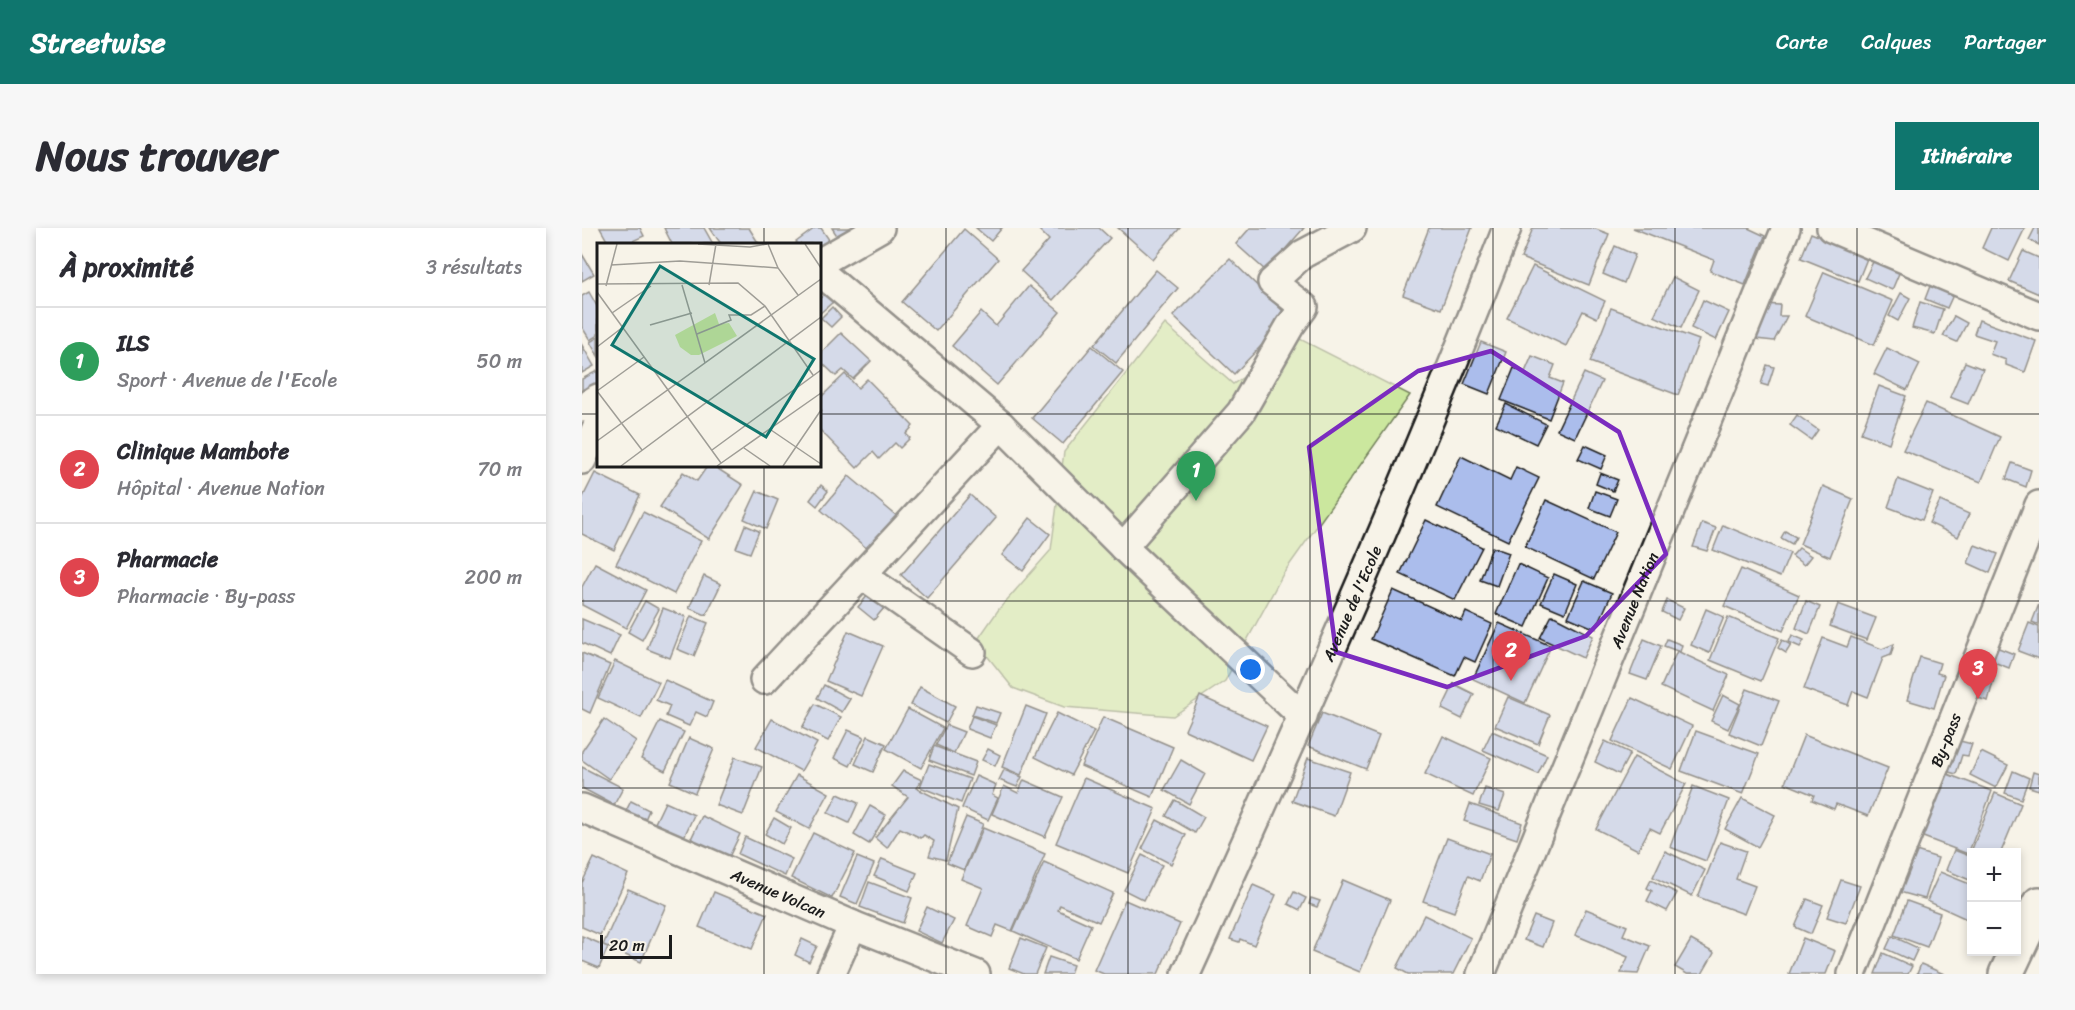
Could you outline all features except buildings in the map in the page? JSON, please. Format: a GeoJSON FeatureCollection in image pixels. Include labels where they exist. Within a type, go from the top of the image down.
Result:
{"type":"FeatureCollection","features":[{"type":"Feature","properties":{"kind":"highway"},"geometry":{"type":"LineString","coordinates":[[2006,974],[2039,904]]}},
{"type":"Feature","properties":{"kind":"street"},"geometry":{"type":"LineString","coordinates":[[820,262],[880,228]]}},
{"type":"Feature","properties":{"kind":"street"},"geometry":{"type":"LineString","coordinates":[[1123,547],[1241,412],[1290,326],[1304,307],[1272,282],[1303,254],[1352,228]]}},
{"type":"Feature","properties":{"kind":"street","name":"Avenue de l'Ecole"},"geometry":{"type":"LineString","coordinates":[[1186,974],[1303,717],[1470,323],[1507,228]]}},
{"type":"Feature","properties":{"kind":"street","name":"Avenue Nation"},"geometry":{"type":"LineString","coordinates":[[1481,974],[1786,228]]}},
{"type":"Feature","properties":{"kind":"street"},"geometry":{"type":"LineString","coordinates":[[1831,228],[2039,316]]}},
{"type":"Feature","properties":{"kind":"street"},"geometry":{"type":"LineString","coordinates":[[820,272],[1001,425],[1123,547],[1303,717]]}},
{"type":"Feature","properties":{"kind":"street"},"geometry":{"type":"LineString","coordinates":[[582,408],[597,399]]}},
{"type":"Feature","properties":{"kind":"street"},"geometry":{"type":"LineString","coordinates":[[764,680],[1001,425]]}},
{"type":"Feature","properties":{"kind":"street"},"geometry":{"type":"LineString","coordinates":[[582,460],[597,426]]}},
{"type":"Feature","properties":{"kind":"street","name":"By-pass"},"geometry":{"type":"LineString","coordinates":[[1852,974],[2039,505]]}},
{"type":"Feature","properties":{"kind":"street"},"geometry":{"type":"LineString","coordinates":[[862,575],[972,652]]}},
{"type":"Feature","properties":{"kind":"street","name":"Avenue Volcan"},"geometry":{"type":"LineString","coordinates":[[582,808],[853,925],[976,974]]}},
{"type":"Feature","properties":{"kind":"street"},"geometry":{"type":"LineString","coordinates":[[831,974],[853,925]]}},
{"type":"Feature","properties":{"kind":"highlighted area"},"geometry":{"type":"Polygon","coordinates":[[[1491,351],[1619,432],[1666,554],[1586,636],[1447,687],[1336,652],[1309,447],[1418,371],[1491,351]]]}},
{"type":"Feature","properties":{"kind":"green space"},"geometry":{"type":"Polygon","coordinates":[[[1165,324],[1233,384],[1300,339],[1410,395],[1283,574],[1225,681],[1173,716],[1064,707],[1013,688],[976,642],[999,609],[1051,550],[1064,452],[1165,324]]]}},
{"type":"Feature","properties":{"kind":"place","name":"ILS"},"geometry":{"type":"Point","coordinates":[1196,501]}},
{"type":"Feature","properties":{"kind":"place","name":"Clinique Mambote"},"geometry":{"type":"Point","coordinates":[1511,681]}},
{"type":"Feature","properties":{"kind":"place","name":"Pharmacie"},"geometry":{"type":"Point","coordinates":[1978,699]}}]}
